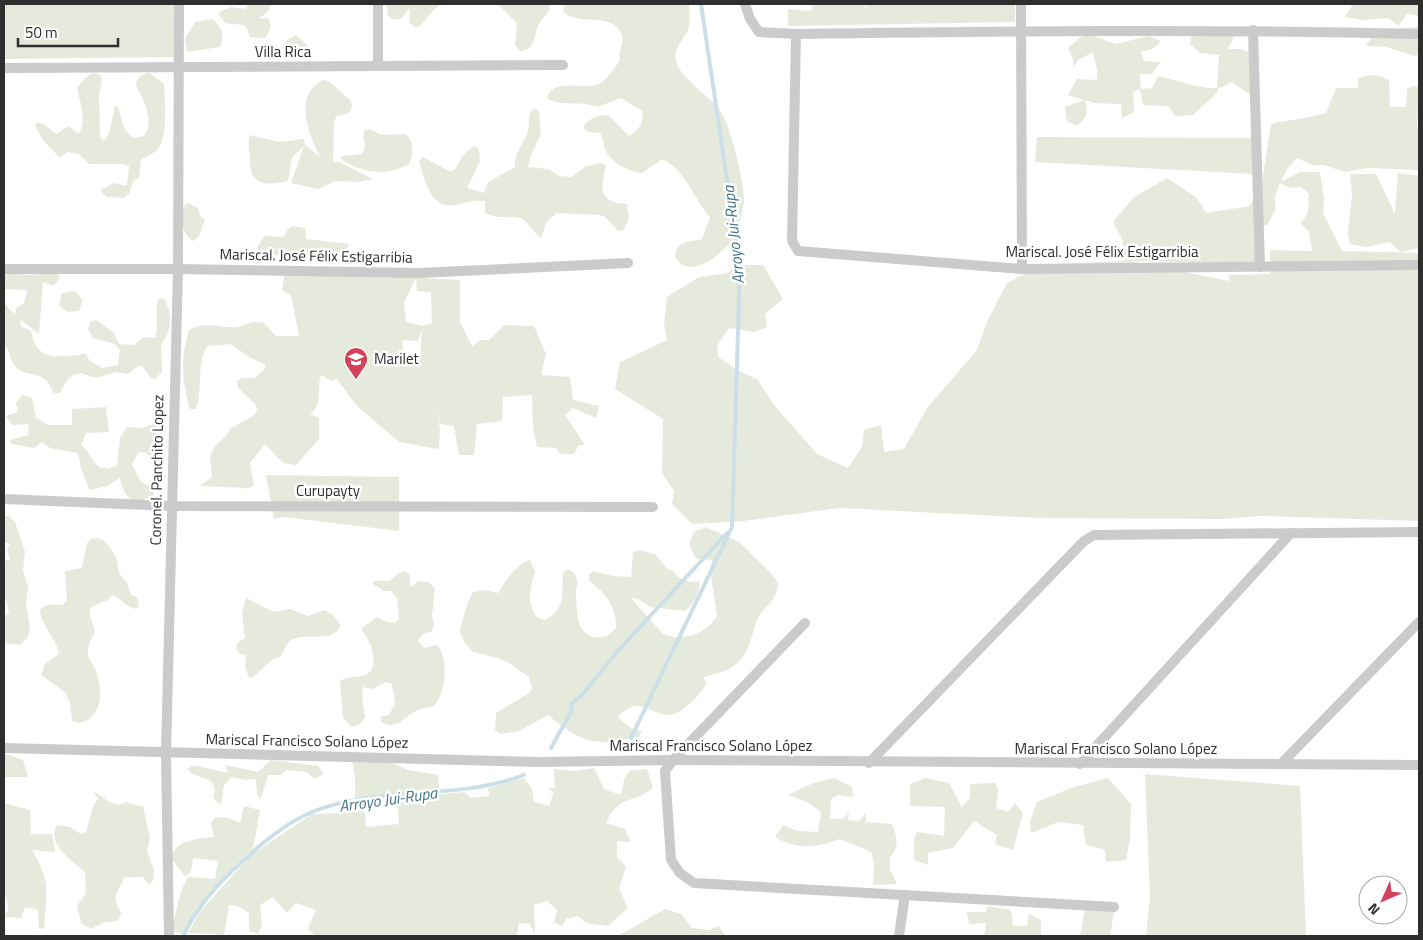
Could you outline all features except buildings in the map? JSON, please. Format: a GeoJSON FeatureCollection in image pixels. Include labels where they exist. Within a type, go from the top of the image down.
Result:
{"type":"FeatureCollection","features":[{"type":"Feature","properties":{"kind":"street","name":"Coronel. Panchito Lopez"},"geometry":{"type":"LineString","coordinates":[[169,936],[166,752],[178,269],[179,4]]}},
{"type":"Feature","properties":{"kind":"street"},"geometry":{"type":"LineString","coordinates":[[378,4],[378,66]]}},
{"type":"Feature","properties":{"kind":"street"},"geometry":{"type":"LineString","coordinates":[[745,4],[750,20],[758,32],[796,34],[1020,30],[1253,30],[1419,34]]}},
{"type":"Feature","properties":{"kind":"street"},"geometry":{"type":"LineString","coordinates":[[1021,4],[1022,269]]}},
{"type":"Feature","properties":{"kind":"street"},"geometry":{"type":"LineString","coordinates":[[1253,30],[1260,267]]}},
{"type":"Feature","properties":{"kind":"street","name":"Mariscal. José Félix Estigarribia"},"geometry":{"type":"LineString","coordinates":[[796,34],[792,241],[798,252],[1022,269],[1419,265]]}},
{"type":"Feature","properties":{"kind":"street","name":"Villa Rica"},"geometry":{"type":"LineString","coordinates":[[4,68],[563,65]]}},
{"type":"Feature","properties":{"kind":"street","name":"Mariscal. José Félix Estigarribia"},"geometry":{"type":"LineString","coordinates":[[4,269],[178,269],[419,273],[628,263]]}},
{"type":"Feature","properties":{"kind":"street","name":"Curupayty"},"geometry":{"type":"LineString","coordinates":[[4,499],[171,506],[653,507]]}},
{"type":"Feature","properties":{"kind":"street"},"geometry":{"type":"LineString","coordinates":[[869,762],[1084,541],[1094,535],[1419,532]]}},
{"type":"Feature","properties":{"kind":"street"},"geometry":{"type":"LineString","coordinates":[[1080,764],[1291,533]]}},
{"type":"Feature","properties":{"kind":"street"},"geometry":{"type":"LineString","coordinates":[[1280,764],[1419,622]]}},
{"type":"Feature","properties":{"kind":"street"},"geometry":{"type":"LineString","coordinates":[[805,623],[673,760],[666,771],[671,860],[680,873],[694,883],[1114,906]]}},
{"type":"Feature","properties":{"kind":"street","name":"Mariscal Francisco Solano López"},"geometry":{"type":"LineString","coordinates":[[4,748],[539,762],[673,760],[1419,765]]}},
{"type":"Feature","properties":{"kind":"street"},"geometry":{"type":"LineString","coordinates":[[899,936],[905,895]]}},
{"type":"Feature","properties":{"kind":"shaded area"},"geometry":{"type":"Polygon","coordinates":[[[4,4],[174,4],[174,57],[5,59],[4,4]]]}},
{"type":"Feature","properties":{"kind":"shaded area"},"geometry":{"type":"Polygon","coordinates":[[[248,4],[271,4],[269,10],[259,19],[268,18],[271,26],[266,38],[250,37],[244,26],[225,23],[219,15],[220,12],[231,7],[245,9],[248,4]]]}},
{"type":"Feature","properties":{"kind":"shaded area"},"geometry":{"type":"Polygon","coordinates":[[[387,4],[442,4],[416,28],[409,22],[410,8],[402,18],[394,20],[388,16],[387,4]]]}},
{"type":"Feature","properties":{"kind":"shaded area"},"geometry":{"type":"Polygon","coordinates":[[[498,4],[550,4],[548,13],[539,24],[534,41],[529,48],[520,51],[515,45],[517,23],[498,4]]]}},
{"type":"Feature","properties":{"kind":"shaded area"},"geometry":{"type":"Polygon","coordinates":[[[565,4],[689,4],[689,27],[677,49],[676,61],[683,74],[719,109],[728,126],[742,180],[744,200],[739,225],[732,240],[717,256],[707,262],[689,267],[681,264],[675,256],[681,244],[702,239],[710,217],[677,170],[662,159],[642,173],[626,169],[615,162],[607,153],[600,133],[588,132],[583,128],[594,118],[608,115],[629,136],[640,126],[643,115],[642,111],[621,98],[597,107],[585,104],[559,103],[547,98],[550,92],[561,86],[590,86],[604,81],[620,60],[622,37],[616,26],[601,21],[569,16],[563,11],[565,4]]]}},
{"type":"Feature","properties":{"kind":"shaded area"},"geometry":{"type":"Polygon","coordinates":[[[813,4],[865,4],[866,10],[867,4],[1015,4],[1015,22],[788,26],[788,9],[811,11],[813,4]]]}},
{"type":"Feature","properties":{"kind":"shaded area"},"geometry":{"type":"Polygon","coordinates":[[[1353,4],[1419,4],[1419,16],[1407,14],[1398,26],[1389,18],[1363,20],[1345,17],[1353,4]]]}},
{"type":"Feature","properties":{"kind":"shaded area"},"geometry":{"type":"Polygon","coordinates":[[[212,19],[222,32],[220,47],[187,52],[185,39],[195,22],[212,19]]]}},
{"type":"Feature","properties":{"kind":"shaded area"},"geometry":{"type":"Polygon","coordinates":[[[1419,27],[1419,54],[1415,56],[1386,47],[1366,46],[1370,40],[1382,32],[1419,27]]]}},
{"type":"Feature","properties":{"kind":"shaded area"},"geometry":{"type":"Polygon","coordinates":[[[296,35],[312,50],[300,58],[289,52],[286,41],[296,35]]]}},
{"type":"Feature","properties":{"kind":"shaded area"},"geometry":{"type":"Polygon","coordinates":[[[1090,35],[1116,44],[1148,36],[1161,41],[1154,48],[1141,52],[1144,61],[1161,62],[1151,74],[1140,74],[1141,89],[1152,88],[1158,76],[1195,86],[1217,88],[1219,55],[1200,53],[1190,44],[1192,35],[1234,36],[1228,49],[1241,49],[1250,53],[1255,83],[1249,94],[1232,82],[1218,89],[1216,94],[1193,115],[1175,116],[1168,106],[1143,105],[1140,89],[1133,92],[1134,112],[1122,118],[1121,104],[1095,103],[1085,100],[1086,114],[1077,126],[1067,121],[1065,107],[1084,100],[1068,95],[1077,79],[1097,80],[1097,69],[1093,52],[1078,60],[1073,68],[1073,59],[1068,48],[1081,37],[1090,35]]]}},
{"type":"Feature","properties":{"kind":"shaded area"},"geometry":{"type":"Polygon","coordinates":[[[93,73],[99,74],[102,79],[99,95],[100,137],[104,141],[109,133],[115,106],[118,107],[127,132],[134,138],[144,136],[149,124],[145,104],[136,86],[137,81],[141,75],[149,73],[164,84],[165,127],[161,143],[156,151],[141,160],[139,178],[133,180],[130,192],[124,198],[107,197],[100,190],[114,183],[127,186],[129,166],[123,164],[89,164],[79,154],[67,152],[60,158],[43,140],[35,126],[37,123],[42,123],[56,134],[69,126],[78,134],[81,130],[83,118],[77,88],[85,78],[93,73]]]}},
{"type":"Feature","properties":{"kind":"shaded area"},"geometry":{"type":"Polygon","coordinates":[[[1368,75],[1380,76],[1389,80],[1390,107],[1406,107],[1407,89],[1413,86],[1419,87],[1417,128],[1419,128],[1419,170],[1368,168],[1345,172],[1324,165],[1312,165],[1297,158],[1287,169],[1281,182],[1300,172],[1320,172],[1324,199],[1323,213],[1342,251],[1419,253],[1419,521],[1261,516],[1223,519],[1039,518],[839,508],[744,521],[692,524],[672,504],[674,491],[662,473],[663,419],[615,389],[620,362],[667,340],[664,324],[667,297],[699,277],[728,273],[735,265],[763,265],[783,299],[765,314],[767,327],[754,332],[729,328],[717,346],[718,357],[737,370],[758,380],[774,405],[817,454],[848,468],[862,447],[864,430],[881,425],[884,452],[904,449],[927,408],[977,350],[987,322],[1007,283],[1042,265],[1125,261],[1122,239],[1113,222],[1134,197],[1167,178],[1197,198],[1206,213],[1250,206],[1262,182],[1271,124],[1326,113],[1336,88],[1358,88],[1358,79],[1368,75]],[[1280,183],[1275,196],[1275,210],[1267,226],[1259,222],[1256,263],[1130,261],[1229,281],[1229,275],[1270,274],[1270,250],[1312,251],[1309,232],[1301,224],[1308,212],[1309,194],[1301,187],[1290,188],[1280,183]]]}},
{"type":"Feature","properties":{"kind":"shaded area"},"geometry":{"type":"Polygon","coordinates":[[[323,80],[329,81],[351,101],[352,107],[349,113],[337,116],[334,121],[333,162],[339,162],[373,179],[358,182],[336,181],[318,189],[291,183],[304,146],[292,157],[288,181],[266,183],[256,179],[250,168],[250,135],[280,142],[304,139],[305,145],[320,157],[308,126],[306,104],[308,95],[314,86],[323,80]]]}},
{"type":"Feature","properties":{"kind":"shaded area"},"geometry":{"type":"Polygon","coordinates":[[[534,108],[539,111],[541,133],[528,167],[548,169],[559,176],[571,177],[587,166],[601,163],[606,166],[603,193],[610,201],[627,204],[629,218],[623,231],[617,230],[605,217],[600,215],[557,213],[547,221],[541,238],[520,218],[489,215],[485,212],[485,201],[446,205],[434,198],[426,184],[419,161],[423,157],[451,172],[456,169],[465,153],[474,146],[479,149],[480,161],[467,188],[484,193],[488,182],[515,167],[516,156],[527,135],[530,116],[534,108]]]}},
{"type":"Feature","properties":{"kind":"shaded area"},"geometry":{"type":"Polygon","coordinates":[[[370,129],[381,135],[406,134],[411,141],[412,148],[409,164],[395,170],[377,172],[356,167],[344,161],[340,157],[359,154],[364,151],[364,132],[370,129]]]}},
{"type":"Feature","properties":{"kind":"shaded area"},"geometry":{"type":"Polygon","coordinates":[[[1037,137],[1253,138],[1252,174],[1035,162],[1037,137]]]}},
{"type":"Feature","properties":{"kind":"shaded area"},"geometry":{"type":"Polygon","coordinates":[[[1398,173],[1419,176],[1419,248],[1401,252],[1389,242],[1366,247],[1350,244],[1348,233],[1352,195],[1350,174],[1376,174],[1395,214],[1398,173]]]}},
{"type":"Feature","properties":{"kind":"shaded area"},"geometry":{"type":"Polygon","coordinates":[[[187,203],[198,208],[200,216],[205,220],[198,238],[193,241],[186,234],[182,224],[184,207],[187,203]]]}},
{"type":"Feature","properties":{"kind":"shaded area"},"geometry":{"type":"Polygon","coordinates":[[[292,226],[305,228],[306,239],[349,244],[344,256],[257,255],[258,246],[264,236],[284,237],[292,226]]]}},
{"type":"Feature","properties":{"kind":"shaded area"},"geometry":{"type":"Polygon","coordinates":[[[285,271],[460,280],[460,322],[472,346],[481,340],[489,340],[504,325],[534,326],[546,354],[541,375],[570,377],[573,400],[599,406],[596,418],[573,408],[565,415],[585,445],[579,445],[574,454],[560,454],[556,448],[537,447],[533,427],[532,395],[503,397],[502,421],[477,424],[474,455],[459,455],[454,426],[440,424],[436,404],[440,429],[439,449],[399,442],[356,405],[337,379],[331,381],[321,375],[317,406],[310,414],[319,418],[319,439],[296,465],[283,463],[265,444],[250,463],[254,486],[248,488],[200,486],[212,477],[210,457],[215,446],[231,428],[253,416],[257,411],[256,405],[238,388],[237,381],[242,378],[255,378],[264,370],[266,365],[249,357],[231,344],[207,346],[202,362],[196,409],[190,409],[183,370],[184,350],[189,330],[207,325],[237,327],[251,322],[258,322],[264,323],[276,336],[299,336],[291,295],[282,290],[285,271]],[[416,278],[404,302],[406,322],[423,326],[432,323],[431,292],[417,291],[416,278]],[[422,329],[418,341],[402,340],[403,355],[420,360],[422,329]]]}},
{"type":"Feature","properties":{"kind":"shaded area"},"geometry":{"type":"Polygon","coordinates":[[[4,272],[29,275],[58,272],[60,277],[54,286],[43,282],[39,334],[21,320],[20,326],[31,331],[38,349],[47,355],[78,355],[85,353],[90,361],[102,368],[118,365],[120,350],[115,344],[93,338],[88,329],[91,321],[96,320],[113,332],[119,344],[134,345],[144,337],[155,338],[157,331],[157,303],[158,299],[163,298],[169,310],[170,322],[167,335],[161,345],[162,372],[155,379],[150,377],[142,366],[138,366],[128,374],[116,372],[100,377],[91,377],[82,373],[73,375],[66,381],[60,393],[54,393],[43,378],[17,368],[4,345],[4,302],[11,311],[17,314],[15,309],[24,303],[27,290],[4,289],[4,272]]]}},
{"type":"Feature","properties":{"kind":"shaded area"},"geometry":{"type":"Polygon","coordinates":[[[75,291],[83,300],[79,311],[68,312],[59,306],[62,293],[75,291]]]}},
{"type":"Feature","properties":{"kind":"shaded area"},"geometry":{"type":"Polygon","coordinates":[[[22,395],[32,398],[36,418],[49,425],[72,425],[72,409],[106,407],[109,432],[86,433],[81,445],[96,465],[108,469],[117,465],[120,438],[127,427],[142,428],[160,422],[166,431],[154,445],[164,466],[163,478],[157,476],[151,458],[145,452],[138,453],[132,464],[140,481],[153,488],[154,494],[141,500],[131,499],[124,492],[120,478],[107,486],[90,490],[82,472],[78,453],[50,448],[42,442],[34,448],[12,444],[10,440],[28,435],[29,424],[12,425],[6,416],[18,412],[16,403],[22,395]]]}},
{"type":"Feature","properties":{"kind":"shaded area"},"geometry":{"type":"Polygon","coordinates":[[[266,475],[399,477],[399,531],[284,517],[274,519],[266,475]]]}},
{"type":"Feature","properties":{"kind":"shaded area"},"geometry":{"type":"Polygon","coordinates":[[[4,516],[9,516],[15,522],[25,552],[23,571],[28,586],[26,605],[30,627],[28,637],[20,645],[4,643],[4,617],[9,613],[4,598],[4,561],[10,559],[7,549],[10,544],[4,542],[4,516]]]}},
{"type":"Feature","properties":{"kind":"shaded area"},"geometry":{"type":"Polygon","coordinates":[[[706,527],[739,542],[771,573],[778,583],[775,595],[757,620],[749,645],[738,662],[729,669],[703,678],[707,682],[700,693],[677,713],[665,715],[637,706],[625,711],[618,717],[629,726],[642,731],[638,738],[609,742],[592,741],[569,731],[548,715],[519,731],[500,734],[495,730],[496,713],[529,693],[532,688],[529,677],[509,663],[473,652],[465,643],[460,631],[468,602],[473,592],[486,590],[498,593],[516,569],[530,560],[535,572],[530,602],[538,618],[545,620],[552,616],[560,606],[563,573],[567,569],[574,573],[577,578],[577,608],[579,623],[582,629],[591,636],[602,637],[608,635],[616,627],[616,619],[609,601],[589,581],[589,575],[593,571],[613,576],[631,577],[633,552],[639,550],[655,554],[667,569],[673,571],[679,578],[690,582],[699,581],[700,584],[696,597],[685,611],[651,607],[638,599],[631,598],[663,634],[686,637],[707,628],[717,616],[711,576],[712,560],[697,559],[690,546],[694,532],[706,527]]]}},
{"type":"Feature","properties":{"kind":"shaded area"},"geometry":{"type":"Polygon","coordinates":[[[91,539],[103,540],[112,550],[117,560],[119,573],[127,583],[131,595],[137,597],[139,603],[137,609],[133,608],[112,595],[108,600],[91,607],[89,613],[95,631],[89,644],[88,653],[98,677],[100,696],[98,708],[90,718],[79,723],[72,721],[70,703],[65,692],[41,675],[45,664],[59,654],[57,646],[40,613],[42,608],[49,605],[63,605],[67,600],[65,571],[82,568],[87,543],[91,539]]]}},
{"type":"Feature","properties":{"kind":"shaded area"},"geometry":{"type":"Polygon","coordinates":[[[406,571],[410,576],[410,587],[419,581],[429,582],[435,589],[432,615],[434,626],[431,632],[422,634],[418,641],[424,648],[437,645],[441,651],[444,676],[441,693],[434,706],[417,711],[396,724],[387,725],[382,723],[380,717],[389,715],[395,704],[392,684],[386,682],[372,689],[363,687],[362,696],[365,717],[360,724],[351,727],[343,717],[340,681],[367,674],[371,670],[374,659],[373,652],[362,628],[377,617],[384,621],[395,623],[399,618],[397,598],[391,591],[384,591],[373,584],[374,581],[390,581],[398,573],[406,571]]]}},
{"type":"Feature","properties":{"kind":"shaded area"},"geometry":{"type":"Polygon","coordinates":[[[246,598],[274,612],[290,609],[308,616],[324,610],[333,615],[341,625],[337,631],[326,636],[293,639],[288,643],[279,658],[273,659],[252,678],[249,677],[245,668],[246,655],[240,654],[236,649],[237,643],[245,638],[242,613],[246,598]]]}},
{"type":"Feature","properties":{"kind":"shaded area"},"geometry":{"type":"Polygon","coordinates":[[[4,753],[23,760],[28,777],[4,777],[4,753]]]}},
{"type":"Feature","properties":{"kind":"shaded area"},"geometry":{"type":"Polygon","coordinates":[[[271,760],[318,766],[324,774],[314,779],[307,772],[286,770],[281,775],[268,775],[261,799],[257,795],[256,779],[245,780],[232,777],[224,785],[221,805],[213,798],[215,789],[211,781],[191,773],[187,769],[194,765],[228,773],[225,765],[258,772],[271,760]]]}},
{"type":"Feature","properties":{"kind":"shaded area"},"geometry":{"type":"Polygon","coordinates":[[[352,760],[386,760],[408,770],[438,775],[439,789],[355,798],[355,777],[352,760]]]}},
{"type":"Feature","properties":{"kind":"shaded area"},"geometry":{"type":"Polygon","coordinates":[[[594,768],[604,789],[621,795],[624,780],[629,771],[647,769],[653,788],[621,804],[611,814],[606,823],[625,829],[631,842],[617,841],[617,858],[626,866],[619,889],[628,908],[608,926],[586,923],[578,916],[566,919],[562,926],[554,922],[557,910],[547,901],[534,905],[535,935],[530,924],[519,923],[517,936],[315,936],[308,929],[316,910],[296,903],[287,913],[273,897],[260,905],[262,926],[258,934],[249,931],[249,913],[240,907],[229,905],[224,936],[188,933],[200,912],[251,855],[312,814],[342,813],[359,803],[364,806],[366,827],[399,824],[398,808],[384,800],[464,792],[471,798],[489,796],[488,788],[524,778],[532,789],[534,802],[549,806],[554,792],[548,788],[555,788],[554,769],[575,771],[594,768]]]}},
{"type":"Feature","properties":{"kind":"shaded area"},"geometry":{"type":"Polygon","coordinates":[[[1145,774],[1300,786],[1306,936],[1146,936],[1150,898],[1145,774]]]}},
{"type":"Feature","properties":{"kind":"shaded area"},"geometry":{"type":"Polygon","coordinates":[[[835,778],[852,787],[853,797],[838,795],[831,799],[830,819],[843,819],[849,813],[848,820],[860,821],[866,812],[866,822],[892,824],[897,841],[890,857],[890,869],[897,884],[873,885],[874,863],[871,852],[840,839],[815,846],[799,846],[775,837],[783,825],[797,831],[818,832],[821,812],[807,802],[788,795],[813,783],[835,778]]]}},
{"type":"Feature","properties":{"kind":"shaded area"},"geometry":{"type":"Polygon","coordinates":[[[925,778],[949,783],[962,807],[970,798],[970,784],[996,783],[998,790],[996,808],[1008,812],[1015,803],[1023,813],[1013,850],[995,844],[997,835],[974,821],[953,848],[928,853],[928,865],[914,860],[914,840],[917,832],[944,836],[945,807],[910,806],[910,784],[925,778]]]}},
{"type":"Feature","properties":{"kind":"shaded area"},"geometry":{"type":"Polygon","coordinates":[[[1108,778],[1131,804],[1130,839],[1126,860],[1106,862],[1105,850],[1086,845],[1083,825],[1058,822],[1031,833],[1030,822],[1037,802],[1071,788],[1108,778]]]}},
{"type":"Feature","properties":{"kind":"shaded area"},"geometry":{"type":"Polygon","coordinates":[[[94,791],[109,802],[120,805],[126,802],[143,807],[150,838],[147,851],[154,870],[153,880],[149,885],[143,877],[124,877],[115,899],[121,914],[118,921],[105,922],[91,929],[81,923],[77,906],[86,893],[85,872],[62,851],[55,839],[55,832],[57,825],[70,827],[81,834],[86,832],[93,806],[98,799],[94,791]]]}},
{"type":"Feature","properties":{"kind":"shaded area"},"geometry":{"type":"Polygon","coordinates":[[[4,803],[30,810],[31,834],[52,834],[55,852],[32,850],[45,880],[46,905],[44,928],[39,929],[38,910],[25,907],[21,918],[4,917],[8,910],[6,896],[4,896],[4,803]]]}},
{"type":"Feature","properties":{"kind":"shaded area"},"geometry":{"type":"Polygon","coordinates":[[[244,806],[260,810],[253,849],[214,888],[182,934],[174,932],[172,928],[181,891],[188,877],[215,879],[218,861],[193,858],[191,872],[185,876],[171,858],[174,852],[177,847],[188,841],[214,837],[211,823],[215,817],[228,818],[240,823],[244,806]]]}},
{"type":"Feature","properties":{"kind":"shaded area"},"geometry":{"type":"Polygon","coordinates":[[[987,906],[1011,910],[1013,926],[1027,926],[1029,914],[1041,920],[1041,936],[984,936],[986,923],[969,924],[967,912],[986,912],[987,906]]]}},
{"type":"Feature","properties":{"kind":"shaded area"},"geometry":{"type":"Polygon","coordinates":[[[1085,908],[1114,912],[1110,936],[1080,936],[1085,908]]]}},
{"type":"Feature","properties":{"kind":"shaded area"},"geometry":{"type":"Polygon","coordinates":[[[665,909],[681,914],[692,928],[709,930],[719,926],[725,936],[618,936],[665,909]]]}},
{"type":"Feature","properties":{"kind":"waterway","name":"Arroyo Jui-Rupa"},"geometry":{"type":"LineString","coordinates":[[631,738],[732,527],[740,268],[701,4]]}},
{"type":"Feature","properties":{"kind":"waterway","name":"Arroyo Jui-Rupa"},"geometry":{"type":"LineString","coordinates":[[551,748],[572,710],[571,704],[582,695],[616,653],[727,533]]}},
{"type":"Feature","properties":{"kind":"waterway","name":"Arroyo Jui-Rupa"},"geometry":{"type":"LineString","coordinates":[[183,936],[202,905],[226,877],[267,839],[302,816],[364,798],[472,788],[524,775]]}},
{"type":"Feature","properties":{"kind":"place","name":"Marilet"},"geometry":{"type":"Point","coordinates":[356,380]}}]}
